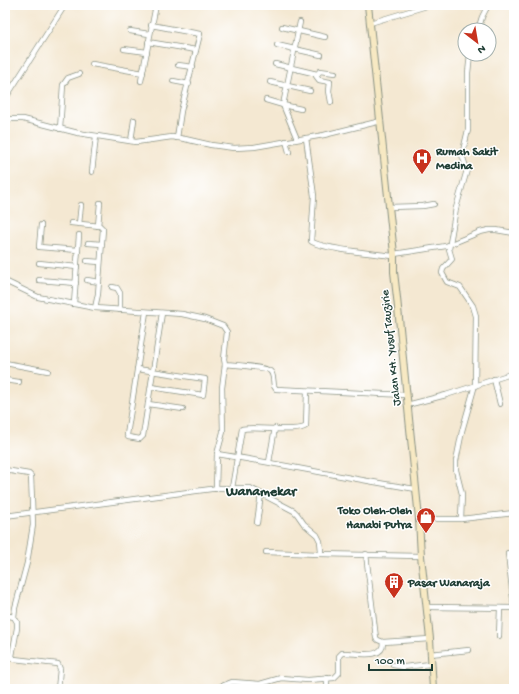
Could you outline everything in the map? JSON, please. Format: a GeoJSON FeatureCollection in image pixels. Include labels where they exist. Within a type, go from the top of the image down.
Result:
{"type":"FeatureCollection","features":[{"type":"Feature","properties":{"kind":"main road","name":"Jalan KH. Yusuf Tauzirie"},"geometry":{"type":"LineString","coordinates":[[368,5],[389,207],[394,272],[398,298],[406,395],[419,519],[421,556],[430,639],[433,689]]}},
{"type":"Feature","properties":{"kind":"street"},"geometry":{"type":"LineString","coordinates":[[5,99],[65,5]]}},
{"type":"Feature","properties":{"kind":"street"},"geometry":{"type":"LineString","coordinates":[[141,81],[149,34],[156,5]]}},
{"type":"Feature","properties":{"kind":"street"},"geometry":{"type":"LineString","coordinates":[[370,23],[430,5]]}},
{"type":"Feature","properties":{"kind":"street"},"geometry":{"type":"LineString","coordinates":[[479,5],[487,7],[481,22]]}},
{"type":"Feature","properties":{"kind":"street"},"geometry":{"type":"LineString","coordinates":[[297,140],[283,105],[300,22]]}},
{"type":"Feature","properties":{"kind":"street"},"geometry":{"type":"LineString","coordinates":[[151,24],[200,34],[189,84],[181,111],[177,138]]}},
{"type":"Feature","properties":{"kind":"street"},"geometry":{"type":"LineString","coordinates":[[282,27],[325,37]]}},
{"type":"Feature","properties":{"kind":"street"},"geometry":{"type":"LineString","coordinates":[[130,31],[149,34]]}},
{"type":"Feature","properties":{"kind":"street"},"geometry":{"type":"LineString","coordinates":[[148,42],[196,50]]}},
{"type":"Feature","properties":{"kind":"street"},"geometry":{"type":"LineString","coordinates":[[277,45],[322,55]]}},
{"type":"Feature","properties":{"kind":"street"},"geometry":{"type":"LineString","coordinates":[[124,49],[147,52]]}},
{"type":"Feature","properties":{"kind":"street"},"geometry":{"type":"LineString","coordinates":[[461,519],[462,494],[456,470],[456,461],[462,431],[475,385],[475,310],[460,287],[448,283],[443,276],[443,269],[452,259],[449,251],[449,245],[456,208],[467,170],[462,155],[468,130],[469,62]]}},
{"type":"Feature","properties":{"kind":"street"},"geometry":{"type":"LineString","coordinates":[[92,64],[142,73]]}},
{"type":"Feature","properties":{"kind":"street"},"geometry":{"type":"LineString","coordinates":[[275,64],[317,74],[320,71],[335,72]]}},
{"type":"Feature","properties":{"kind":"street"},"geometry":{"type":"LineString","coordinates":[[178,65],[193,67]]}},
{"type":"Feature","properties":{"kind":"street"},"geometry":{"type":"LineString","coordinates":[[60,129],[63,85],[68,78],[79,74]]}},
{"type":"Feature","properties":{"kind":"street"},"geometry":{"type":"LineString","coordinates":[[317,74],[316,78],[319,80],[330,82],[329,91],[331,102]]}},
{"type":"Feature","properties":{"kind":"street"},"geometry":{"type":"LineString","coordinates":[[173,81],[189,84]]}},
{"type":"Feature","properties":{"kind":"street"},"geometry":{"type":"LineString","coordinates":[[270,82],[310,91]]}},
{"type":"Feature","properties":{"kind":"street"},"geometry":{"type":"LineString","coordinates":[[266,100],[301,109]]}},
{"type":"Feature","properties":{"kind":"street"},"geometry":{"type":"LineString","coordinates":[[5,118],[23,119],[60,129],[136,142],[162,138],[177,138],[234,148],[254,147],[297,140],[380,121]]}},
{"type":"Feature","properties":{"kind":"street"},"geometry":{"type":"LineString","coordinates":[[131,141],[134,120]]}},
{"type":"Feature","properties":{"kind":"street"},"geometry":{"type":"LineString","coordinates":[[92,172],[96,136]]}},
{"type":"Feature","properties":{"kind":"street"},"geometry":{"type":"LineString","coordinates":[[306,138],[314,196],[311,241],[315,244],[393,255],[449,245],[484,231],[496,230],[514,233]]}},
{"type":"Feature","properties":{"kind":"street"},"geometry":{"type":"LineString","coordinates":[[286,141],[289,152]]}},
{"type":"Feature","properties":{"kind":"street"},"geometry":{"type":"LineString","coordinates":[[98,226],[100,203]]}},
{"type":"Feature","properties":{"kind":"street"},"geometry":{"type":"LineString","coordinates":[[389,207],[423,206],[434,204]]}},
{"type":"Feature","properties":{"kind":"street"},"geometry":{"type":"LineString","coordinates":[[79,224],[81,205]]}},
{"type":"Feature","properties":{"kind":"street"},"geometry":{"type":"LineString","coordinates":[[71,223],[100,226],[103,229],[99,282],[95,308]]}},
{"type":"Feature","properties":{"kind":"street"},"geometry":{"type":"LineString","coordinates":[[41,225],[39,247],[78,250]]}},
{"type":"Feature","properties":{"kind":"street"},"geometry":{"type":"LineString","coordinates":[[74,304],[79,234]]}},
{"type":"Feature","properties":{"kind":"street"},"geometry":{"type":"LineString","coordinates":[[88,243],[102,244]]}},
{"type":"Feature","properties":{"kind":"street"},"geometry":{"type":"LineString","coordinates":[[88,261],[100,262]]}},
{"type":"Feature","properties":{"kind":"street"},"geometry":{"type":"LineString","coordinates":[[39,263],[77,267]]}},
{"type":"Feature","properties":{"kind":"street"},"geometry":{"type":"LineString","coordinates":[[39,280],[76,283]]}},
{"type":"Feature","properties":{"kind":"street"},"geometry":{"type":"LineString","coordinates":[[87,280],[99,282]]}},
{"type":"Feature","properties":{"kind":"street"},"geometry":{"type":"LineString","coordinates":[[5,281],[38,297],[95,308],[189,316],[205,319],[224,327],[227,332],[222,388],[223,432],[217,454],[216,488]]}},
{"type":"Feature","properties":{"kind":"street"},"geometry":{"type":"LineString","coordinates":[[112,287],[117,288],[120,293],[120,310]]}},
{"type":"Feature","properties":{"kind":"street"},"geometry":{"type":"LineString","coordinates":[[146,312],[127,432],[128,437],[142,438],[162,314]]}},
{"type":"Feature","properties":{"kind":"street"},"geometry":{"type":"LineString","coordinates":[[5,363],[48,371]]}},
{"type":"Feature","properties":{"kind":"street"},"geometry":{"type":"LineString","coordinates":[[225,364],[267,369],[272,373],[275,388],[307,391],[406,395]]}},
{"type":"Feature","properties":{"kind":"street"},"geometry":{"type":"LineString","coordinates":[[137,369],[205,379],[203,395],[151,387]]}},
{"type":"Feature","properties":{"kind":"street"},"geometry":{"type":"LineString","coordinates":[[407,405],[446,395],[514,373]]}},
{"type":"Feature","properties":{"kind":"street"},"geometry":{"type":"LineString","coordinates":[[494,379],[500,404]]}},
{"type":"Feature","properties":{"kind":"street"},"geometry":{"type":"LineString","coordinates":[[5,380],[19,382]]}},
{"type":"Feature","properties":{"kind":"street"},"geometry":{"type":"LineString","coordinates":[[232,488],[236,457],[243,429],[304,428],[306,426],[307,391]]}},
{"type":"Feature","properties":{"kind":"street"},"geometry":{"type":"LineString","coordinates":[[148,404],[183,409]]}},
{"type":"Feature","properties":{"kind":"street"},"geometry":{"type":"LineString","coordinates":[[269,462],[274,428]]}},
{"type":"Feature","properties":{"kind":"street"},"geometry":{"type":"LineString","coordinates":[[217,454],[416,489]]}},
{"type":"Feature","properties":{"kind":"street"},"geometry":{"type":"LineString","coordinates":[[5,470],[31,475],[33,525],[31,544],[14,617]]}},
{"type":"Feature","properties":{"kind":"street"},"geometry":{"type":"LineString","coordinates":[[5,516],[216,488],[250,488],[298,514],[304,524],[317,535],[320,541],[321,551],[319,554]]}},
{"type":"Feature","properties":{"kind":"street"},"geometry":{"type":"LineString","coordinates":[[257,523],[260,494]]}},
{"type":"Feature","properties":{"kind":"street"},"geometry":{"type":"LineString","coordinates":[[419,519],[461,519],[514,513]]}},
{"type":"Feature","properties":{"kind":"street"},"geometry":{"type":"LineString","coordinates":[[266,552],[421,556]]}},
{"type":"Feature","properties":{"kind":"street"},"geometry":{"type":"LineString","coordinates":[[426,607],[514,608],[508,553]]}},
{"type":"Feature","properties":{"kind":"street"},"geometry":{"type":"LineString","coordinates":[[366,554],[376,638],[383,642],[430,639]]}},
{"type":"Feature","properties":{"kind":"street"},"geometry":{"type":"LineString","coordinates":[[499,636],[500,608]]}},
{"type":"Feature","properties":{"kind":"street"},"geometry":{"type":"LineString","coordinates":[[5,614],[14,617],[17,622],[12,657],[14,659],[58,664],[60,669],[58,689]]}},
{"type":"Feature","properties":{"kind":"street"},"geometry":{"type":"LineString","coordinates":[[214,689],[232,682],[260,684],[281,678],[308,680],[334,678],[339,673],[340,654],[345,652],[378,653],[382,649],[383,642]]}},
{"type":"Feature","properties":{"kind":"street"},"geometry":{"type":"LineString","coordinates":[[430,654],[469,650]]}},
{"type":"Feature","properties":{"kind":"street"},"geometry":{"type":"LineString","coordinates":[[393,665],[404,667],[431,664]]}},
{"type":"Feature","properties":{"kind":"street"},"geometry":{"type":"LineString","coordinates":[[327,678],[327,689]]}},
{"type":"Feature","properties":{"kind":"place","name":"Rumah Sakit Medina"},"geometry":{"type":"Point","coordinates":[422,175]}},
{"type":"Feature","properties":{"kind":"place","name":"Toko Oleh-Oleh Hanabi Putra"},"geometry":{"type":"Point","coordinates":[426,534]}},
{"type":"Feature","properties":{"kind":"place","name":"Pasar Wanaraja"},"geometry":{"type":"Point","coordinates":[394,599]}},
{"type":"Feature","properties":{"kind":"district","name":"Wanamekar"},"geometry":{"type":"Point","coordinates":[261,490]}}]}
